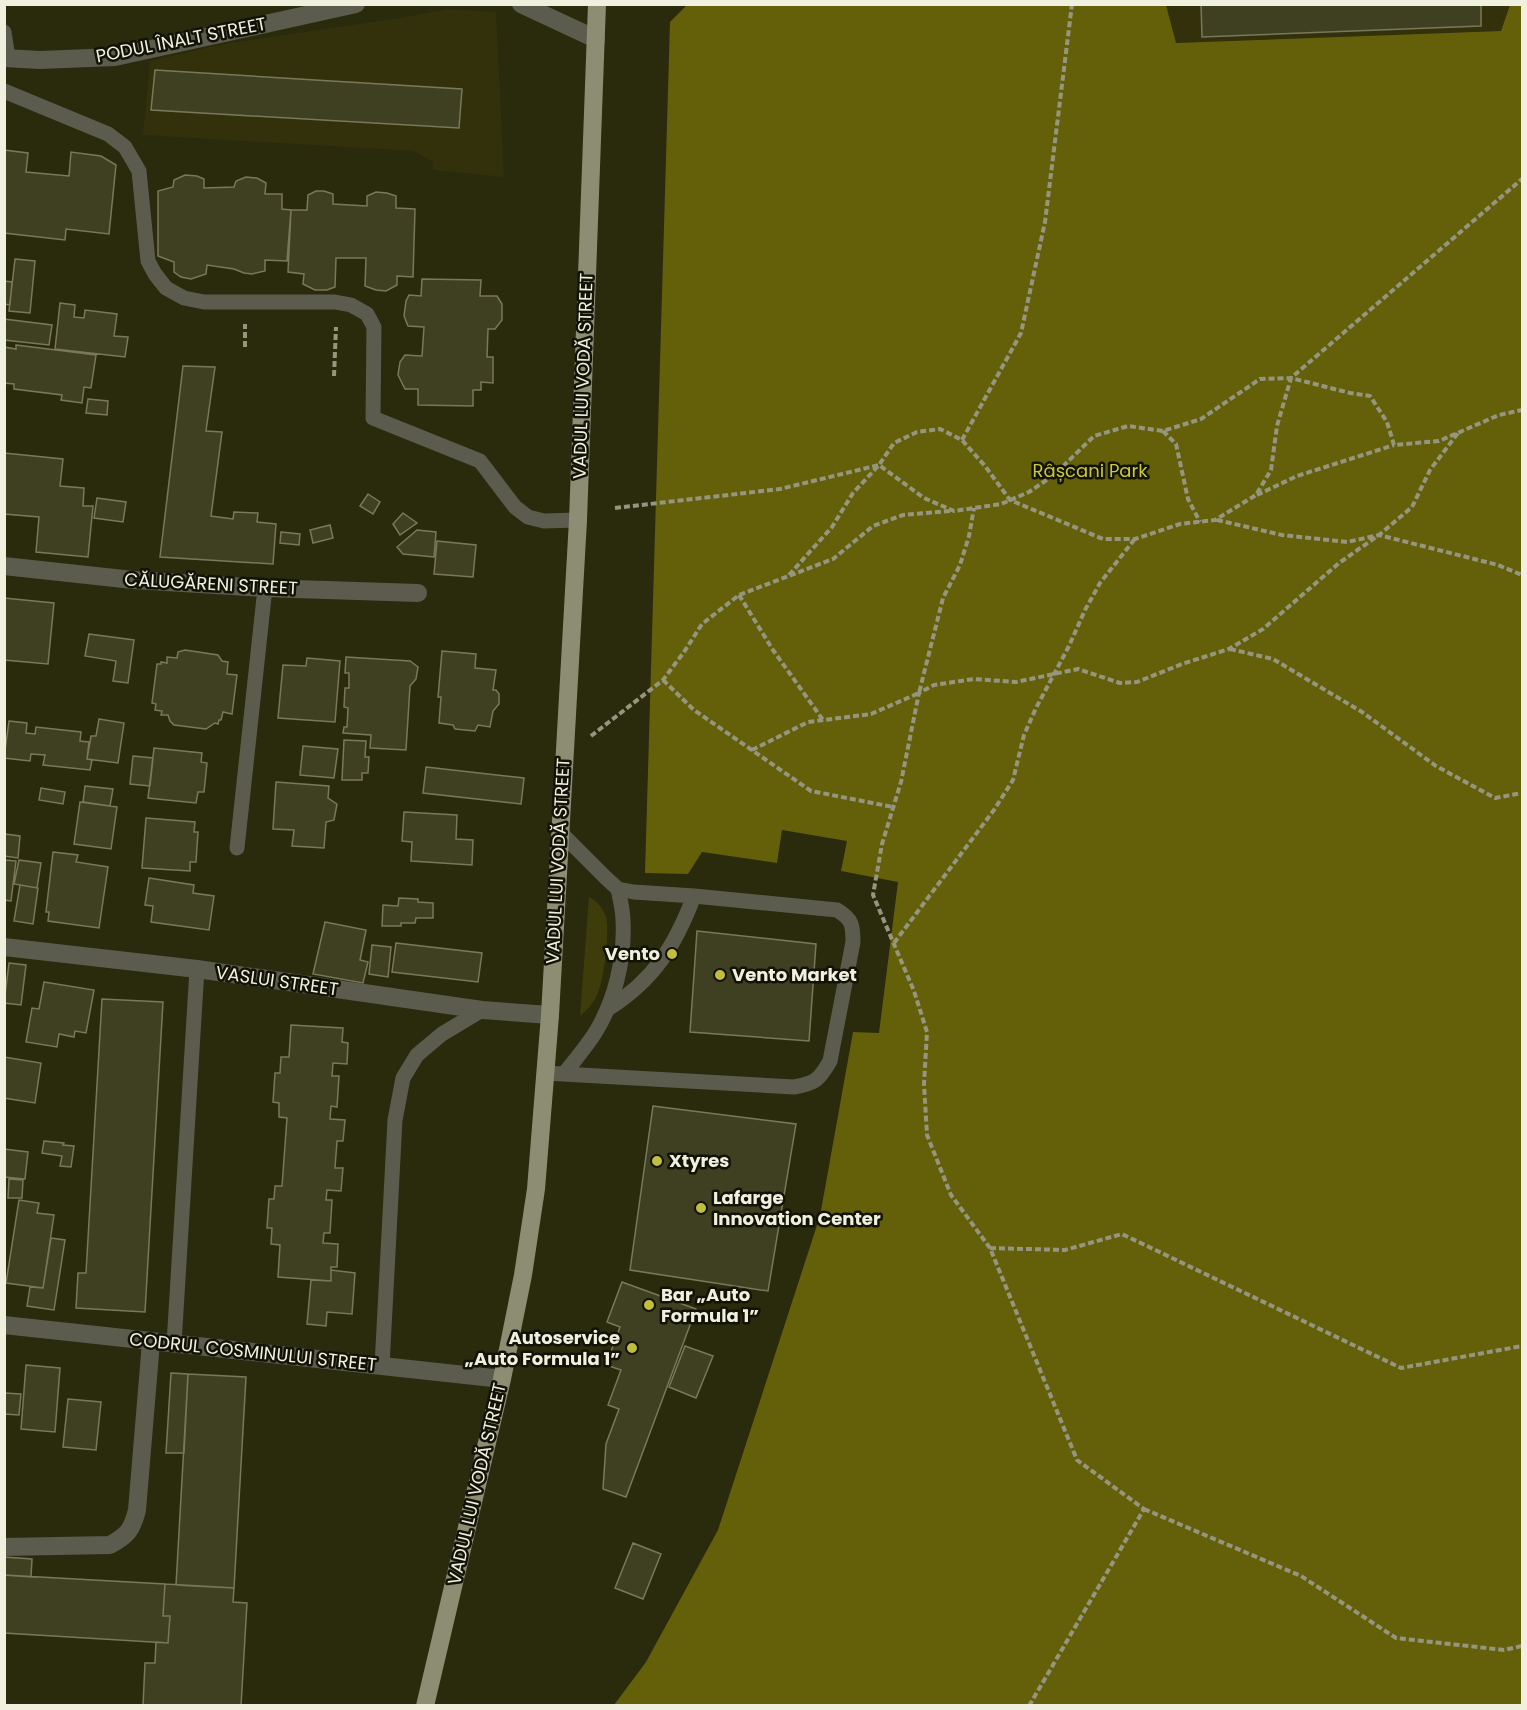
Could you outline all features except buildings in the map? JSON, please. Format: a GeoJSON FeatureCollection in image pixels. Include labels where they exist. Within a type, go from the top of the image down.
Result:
{"type":"FeatureCollection","features":[{"type":"Feature","properties":{"kind":"main road","name":"VADUL LUI VODĂ STREET"},"geometry":{"type":"LineString","coordinates":[[425,1706],[502,1379],[523,1275],[536,1188],[550,1015],[578,520],[597,4]]}},
{"type":"Feature","properties":{"kind":"street","name":"PODUL ÎNALT STREET"},"geometry":{"type":"LineString","coordinates":[[6,58],[40,60],[115,57],[356,4]]}},
{"type":"Feature","properties":{"kind":"street"},"geometry":{"type":"LineString","coordinates":[[521,4],[596,39]]}},
{"type":"Feature","properties":{"kind":"street","name":"CĂLUGĂRENI STREET"},"geometry":{"type":"LineString","coordinates":[[4,566],[134,580],[265,588],[418,592]]}},
{"type":"Feature","properties":{"kind":"street","name":"VASLUI STREET"},"geometry":{"type":"LineString","coordinates":[[4,946],[198,969],[482,1010],[550,1015]]}},
{"type":"Feature","properties":{"kind":"street","name":"CODRUL COSMINULUI STREET"},"geometry":{"type":"LineString","coordinates":[[4,1325],[502,1379]]}},
{"type":"Feature","properties":{"kind":"street"},"geometry":{"type":"LineString","coordinates":[[4,1547],[110,1545],[123,1538],[132,1527],[137,1510],[151,1342]]}},
{"type":"Feature","properties":{"kind":"lane"},"geometry":{"type":"LineString","coordinates":[[4,32],[6,58]]}},
{"type":"Feature","properties":{"kind":"lane"},"geometry":{"type":"LineString","coordinates":[[4,91],[108,134],[124,147],[139,171],[148,261],[166,288],[184,298],[204,302],[335,302],[351,305],[367,314],[374,327],[373,418],[480,461],[514,507],[528,517],[544,521],[578,520]]}},
{"type":"Feature","properties":{"kind":"lane"},"geometry":{"type":"LineString","coordinates":[[237,848],[265,588]]}},
{"type":"Feature","properties":{"kind":"lane"},"geometry":{"type":"LineString","coordinates":[[545,1073],[794,1087],[810,1084],[822,1075],[830,1061],[853,942],[853,927],[846,916],[837,910],[618,889],[560,832]]}},
{"type":"Feature","properties":{"kind":"lane"},"geometry":{"type":"LineString","coordinates":[[564,1074],[596,1032],[608,1009],[617,980],[623,921],[618,889]]}},
{"type":"Feature","properties":{"kind":"lane"},"geometry":{"type":"LineString","coordinates":[[608,1009],[637,989],[659,963],[673,943],[694,896]]}},
{"type":"Feature","properties":{"kind":"lane"},"geometry":{"type":"LineString","coordinates":[[174,1344],[198,969]]}},
{"type":"Feature","properties":{"kind":"lane"},"geometry":{"type":"LineString","coordinates":[[382,1366],[394,1120],[403,1078],[417,1055],[442,1034],[482,1010]]}},
{"type":"Feature","properties":{"kind":"path"},"geometry":{"type":"LineString","coordinates":[[962,440],[1022,333],[1045,222],[1072,4]]}},
{"type":"Feature","properties":{"kind":"path"},"geometry":{"type":"LineString","coordinates":[[1256,495],[1270,470],[1277,426],[1292,378],[1522,178]]}},
{"type":"Feature","properties":{"kind":"path"},"geometry":{"type":"LineString","coordinates":[[334,376],[336,327]]}},
{"type":"Feature","properties":{"kind":"path"},"geometry":{"type":"LineString","coordinates":[[564,757],[663,680],[702,624],[739,595],[832,559],[873,526],[883,522],[903,515],[1001,504],[1029,492],[1054,476],[1094,436],[1128,426],[1163,431],[1201,419],[1260,379],[1292,378],[1370,396],[1387,422],[1394,445]]}},
{"type":"Feature","properties":{"kind":"path"},"geometry":{"type":"LineString","coordinates":[[1215,520],[1256,495],[1297,476],[1394,445],[1439,441],[1499,415],[1522,410]]}},
{"type":"Feature","properties":{"kind":"path"},"geometry":{"type":"LineString","coordinates":[[789,575],[832,527],[853,493],[879,465],[894,443],[917,432],[940,429],[962,440],[1010,500],[1104,539],[1135,539],[1180,524],[1215,520],[1282,535],[1347,542],[1379,535],[1498,565],[1522,575]]}},
{"type":"Feature","properties":{"kind":"path"},"geometry":{"type":"LineString","coordinates":[[1163,431],[1176,444],[1188,499],[1200,522]]}},
{"type":"Feature","properties":{"kind":"path"},"geometry":{"type":"LineString","coordinates":[[752,750],[808,722],[871,714],[934,685],[974,679],[1016,682],[1078,669],[1120,683],[1137,682],[1229,649],[1263,629],[1339,563],[1379,535],[1412,507],[1430,470],[1458,433]]}},
{"type":"Feature","properties":{"kind":"path"},"geometry":{"type":"LineString","coordinates":[[615,508],[780,489],[879,465],[924,498],[954,511]]}},
{"type":"Feature","properties":{"kind":"path"},"geometry":{"type":"LineString","coordinates":[[974,508],[969,536],[960,565],[943,598],[919,693],[901,782],[882,844],[873,895],[914,991],[927,1032],[924,1084],[927,1135],[951,1195],[990,1248],[1077,1460],[1144,1509],[1301,1576],[1396,1638],[1504,1650],[1522,1646]]}},
{"type":"Feature","properties":{"kind":"path"},"geometry":{"type":"LineString","coordinates":[[894,943],[994,810],[1012,780],[1024,735],[1085,610],[1100,583],[1135,539]]}},
{"type":"Feature","properties":{"kind":"path"},"geometry":{"type":"LineString","coordinates":[[739,595],[773,650],[823,720]]}},
{"type":"Feature","properties":{"kind":"path"},"geometry":{"type":"LineString","coordinates":[[1229,649],[1273,659],[1362,712],[1436,766],[1495,798],[1522,794]]}},
{"type":"Feature","properties":{"kind":"path"},"geometry":{"type":"LineString","coordinates":[[663,680],[694,710],[811,791],[893,807]]}},
{"type":"Feature","properties":{"kind":"path"},"geometry":{"type":"LineString","coordinates":[[990,1248],[1065,1250],[1122,1234],[1401,1368],[1522,1346]]}},
{"type":"Feature","properties":{"kind":"path"},"geometry":{"type":"LineString","coordinates":[[1029,1706],[1144,1509]]}},
{"type":"Feature","properties":{"kind":"shaded area"},"geometry":{"type":"Polygon","coordinates":[[[1166,5],[1510,5],[1501,31],[1175,43],[1166,5]]]}},
{"type":"Feature","properties":{"kind":"shaded area"},"geometry":{"type":"Polygon","coordinates":[[[448,9],[496,12],[504,177],[433,170],[433,162],[414,151],[143,135],[150,61],[224,44],[448,9]]]}},
{"type":"Feature","properties":{"kind":"shaded area"},"geometry":{"type":"Polygon","coordinates":[[[589,897],[599,905],[606,917],[607,945],[600,988],[592,1004],[580,1016],[589,897]]]}},
{"type":"Feature","properties":{"kind":"green space","name":"Râșcani Park"},"geometry":{"type":"Polygon","coordinates":[[[688,4],[1166,5],[1176,43],[1501,31],[1510,5],[1522,5],[1522,1705],[614,1705],[646,1662],[718,1530],[820,1216],[853,1032],[879,1033],[898,882],[841,871],[847,841],[782,830],[777,863],[702,852],[688,874],[645,873],[670,22],[688,4]]]}},
{"type":"Feature","properties":{"kind":"place","name":"Vento"},"geometry":{"type":"Point","coordinates":[672,954]}},
{"type":"Feature","properties":{"kind":"place","name":"Vento Market"},"geometry":{"type":"Point","coordinates":[720,975]}},
{"type":"Feature","properties":{"kind":"place","name":"Xtyres"},"geometry":{"type":"Point","coordinates":[657,1161]}},
{"type":"Feature","properties":{"kind":"place","name":"Lafarge Innovation Center"},"geometry":{"type":"Point","coordinates":[701,1208]}},
{"type":"Feature","properties":{"kind":"place","name":"Bar „Auto Formula 1”"},"geometry":{"type":"Point","coordinates":[649,1305]}},
{"type":"Feature","properties":{"kind":"place","name":"Autoservice „Auto Formula 1”"},"geometry":{"type":"Point","coordinates":[632,1348]}}]}
